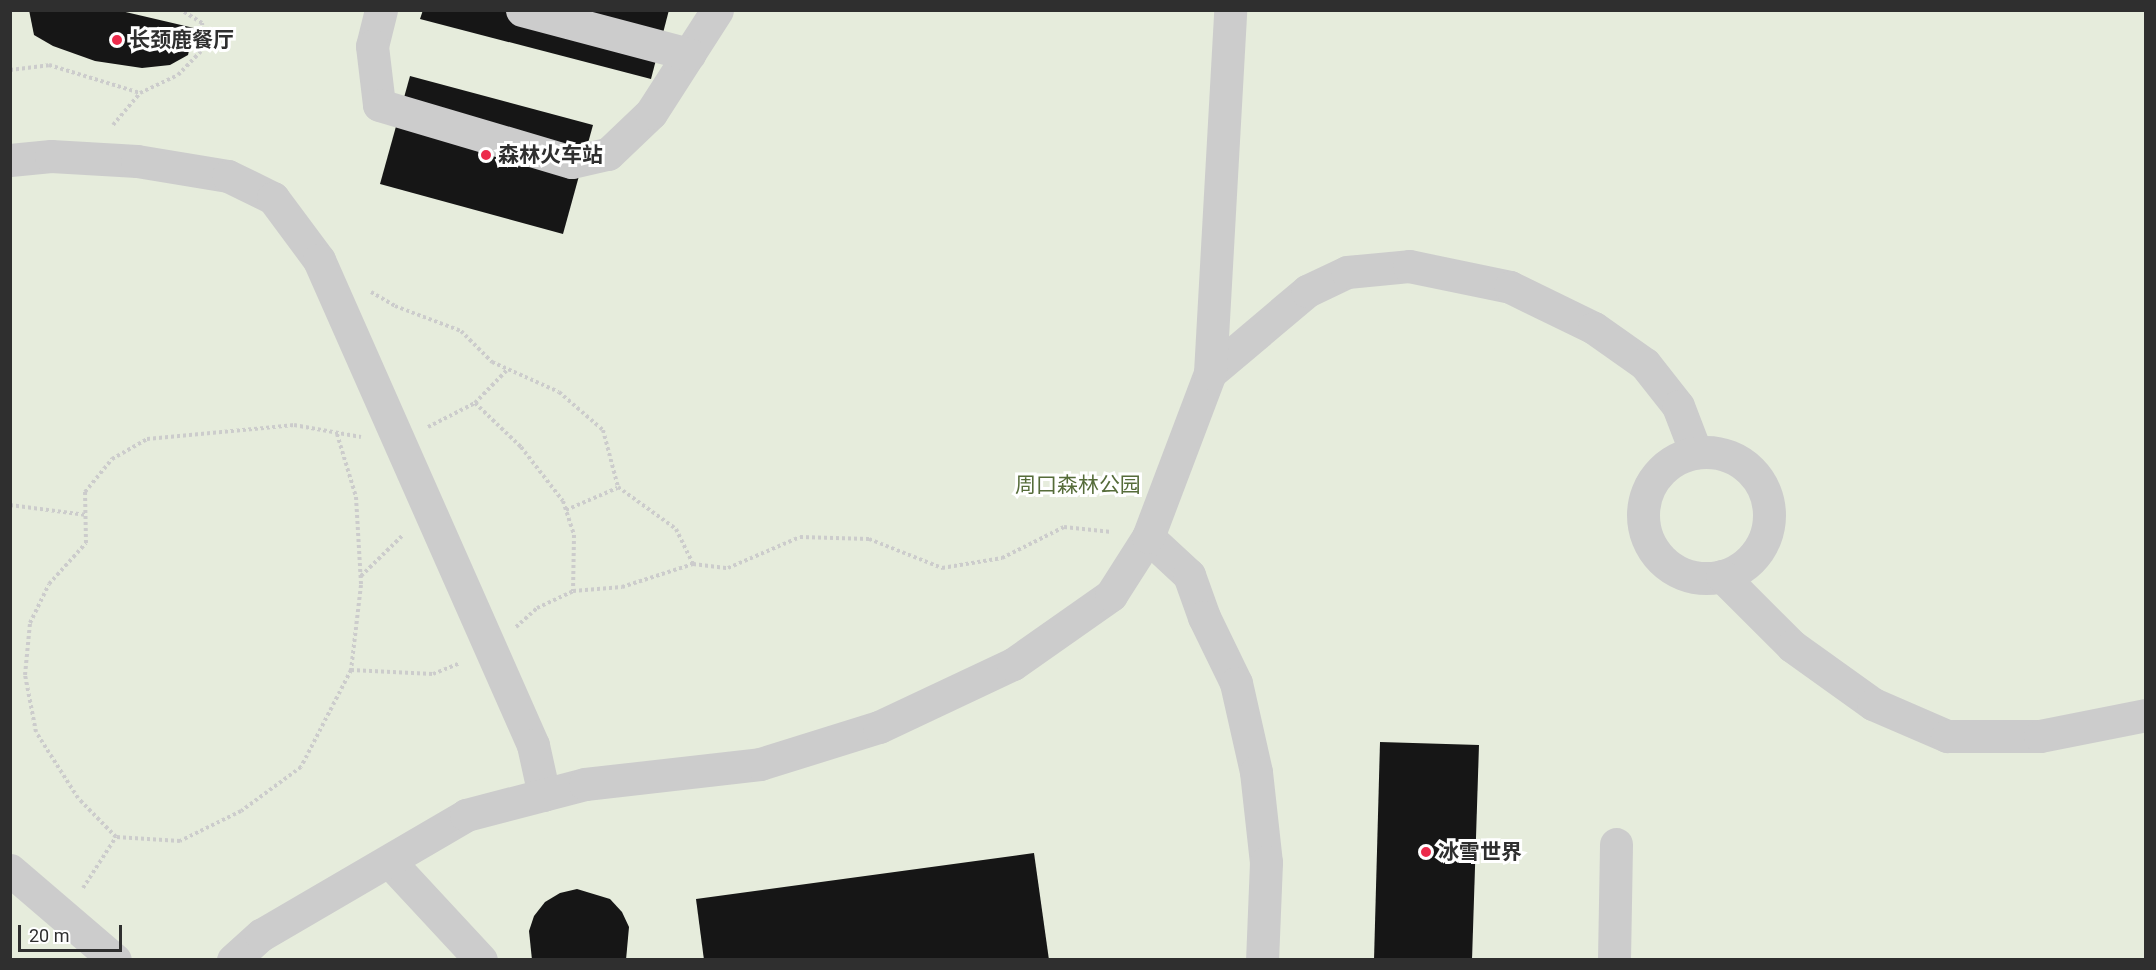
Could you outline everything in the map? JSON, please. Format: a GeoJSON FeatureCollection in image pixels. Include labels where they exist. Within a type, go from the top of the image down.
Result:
{"type":"FeatureCollection","features":[{"type":"Feature","properties":{"kind":"street"},"geometry":{"type":"LineString","coordinates":[[381,10],[372,46],[379,105],[572,162],[608,154],[651,113],[717,10]]}},
{"type":"Feature","properties":{"kind":"street"},"geometry":{"type":"LineString","coordinates":[[522,10],[689,54]]}},
{"type":"Feature","properties":{"kind":"street"},"geometry":{"type":"LineString","coordinates":[[233,960],[261,935],[466,815],[585,784],[760,764],[879,727],[1013,664],[1111,595],[1148,537],[1210,373],[1230,10]]}},
{"type":"Feature","properties":{"kind":"street"},"geometry":{"type":"LineString","coordinates":[[10,160],[51,156],[137,161],[228,176],[273,198],[319,260],[401,441],[533,745],[544,795]]}},
{"type":"Feature","properties":{"kind":"street"},"geometry":{"type":"LineString","coordinates":[[1210,373],[1307,291],[1347,272],[1410,266],[1510,287],[1594,328],[1645,364],[1678,406],[1696,453]]}},
{"type":"Feature","properties":{"kind":"street"},"geometry":{"type":"LineString","coordinates":[[1696,453],[1725,456],[1751,471],[1763,489],[1769,510],[1767,532],[1757,551],[1742,566],[1722,576],[1701,578],[1680,573],[1662,561],[1650,545],[1643,526],[1643,507],[1649,488],[1660,471],[1677,459],[1696,453]]}},
{"type":"Feature","properties":{"kind":"street"},"geometry":{"type":"LineString","coordinates":[[1148,537],[1189,575],[1204,617],[1236,683],[1256,772],[1266,862],[1262,960]]}},
{"type":"Feature","properties":{"kind":"street"},"geometry":{"type":"LineString","coordinates":[[1722,576],[1792,646],[1874,704],[1947,736],[2040,736],[2145,715]]}},
{"type":"Feature","properties":{"kind":"street"},"geometry":{"type":"LineString","coordinates":[[1614,960],[1616,844]]}},
{"type":"Feature","properties":{"kind":"street"},"geometry":{"type":"LineString","coordinates":[[389,861],[481,960]]}},
{"type":"Feature","properties":{"kind":"street"},"geometry":{"type":"LineString","coordinates":[[10,870],[115,960]]}},
{"type":"Feature","properties":{"kind":"path"},"geometry":{"type":"LineString","coordinates":[[85,158],[140,93],[178,75],[203,49],[202,24],[181,10]]}},
{"type":"Feature","properties":{"kind":"path"},"geometry":{"type":"LineString","coordinates":[[10,70],[49,65],[140,93]]}},
{"type":"Feature","properties":{"kind":"path"},"geometry":{"type":"LineString","coordinates":[[366,289],[395,306],[461,331],[492,362],[559,392],[603,430],[618,488],[676,529],[693,564]]}},
{"type":"Feature","properties":{"kind":"path"},"geometry":{"type":"LineString","coordinates":[[337,434],[356,497],[361,576],[351,670],[301,767],[241,811],[180,841],[116,837],[78,798],[36,732],[25,675],[30,623],[49,584],[86,543],[85,492],[112,459],[147,439],[294,424],[337,434],[401,441],[475,403],[508,369]]}},
{"type":"Feature","properties":{"kind":"path"},"geometry":{"type":"LineString","coordinates":[[475,403],[521,447],[566,510],[574,535],[573,591]]}},
{"type":"Feature","properties":{"kind":"path"},"geometry":{"type":"LineString","coordinates":[[566,510],[618,488]]}},
{"type":"Feature","properties":{"kind":"path"},"geometry":{"type":"LineString","coordinates":[[10,505],[86,515]]}},
{"type":"Feature","properties":{"kind":"path"},"geometry":{"type":"LineString","coordinates":[[361,576],[430,508]]}},
{"type":"Feature","properties":{"kind":"path"},"geometry":{"type":"LineString","coordinates":[[351,670],[433,674],[491,650],[537,608],[573,591],[622,587],[693,564],[728,568],[800,537],[869,539],[942,568],[1002,558],[1064,527],[1148,537]]}},
{"type":"Feature","properties":{"kind":"path"},"geometry":{"type":"LineString","coordinates":[[64,916],[116,837]]}},
{"type":"Feature","properties":{"kind":"green space","name":"周口森林公园"},"geometry":{"type":"Polygon","coordinates":[[[11,11],[2145,11],[2145,959],[11,959],[11,11]]]}},
{"type":"Feature","properties":{"kind":"building","name":"长颈鹿餐厅"},"geometry":{"type":"Polygon","coordinates":[[[29,10],[117,10],[194,28],[188,55],[170,65],[142,68],[95,61],[53,46],[34,35],[29,10]]]}},
{"type":"Feature","properties":{"kind":"building"},"geometry":{"type":"Polygon","coordinates":[[[423,10],[669,10],[651,79],[420,19],[423,10]]]}},
{"type":"Feature","properties":{"kind":"building","name":"森林火车站"},"geometry":{"type":"Polygon","coordinates":[[[410,76],[593,125],[563,234],[380,184],[410,76]]]}},
{"type":"Feature","properties":{"kind":"building","name":"冰雪世界"},"geometry":{"type":"Polygon","coordinates":[[[1380,742],[1479,745],[1472,960],[1374,960],[1380,742]]]}},
{"type":"Feature","properties":{"kind":"building"},"geometry":{"type":"Polygon","coordinates":[[[1034,853],[1049,960],[704,960],[696,899],[1034,853]]]}},
{"type":"Feature","properties":{"kind":"building"},"geometry":{"type":"Polygon","coordinates":[[[577,889],[610,899],[622,912],[629,927],[626,960],[532,960],[529,931],[534,916],[545,902],[560,893],[577,889]]]}},
{"type":"Feature","properties":{"kind":"place","name":"长颈鹿餐厅"},"geometry":{"type":"Point","coordinates":[117,40]}},
{"type":"Feature","properties":{"kind":"place","name":"森林火车站"},"geometry":{"type":"Point","coordinates":[486,155]}},
{"type":"Feature","properties":{"kind":"place","name":"冰雪世界"},"geometry":{"type":"Point","coordinates":[1426,852]}}]}
